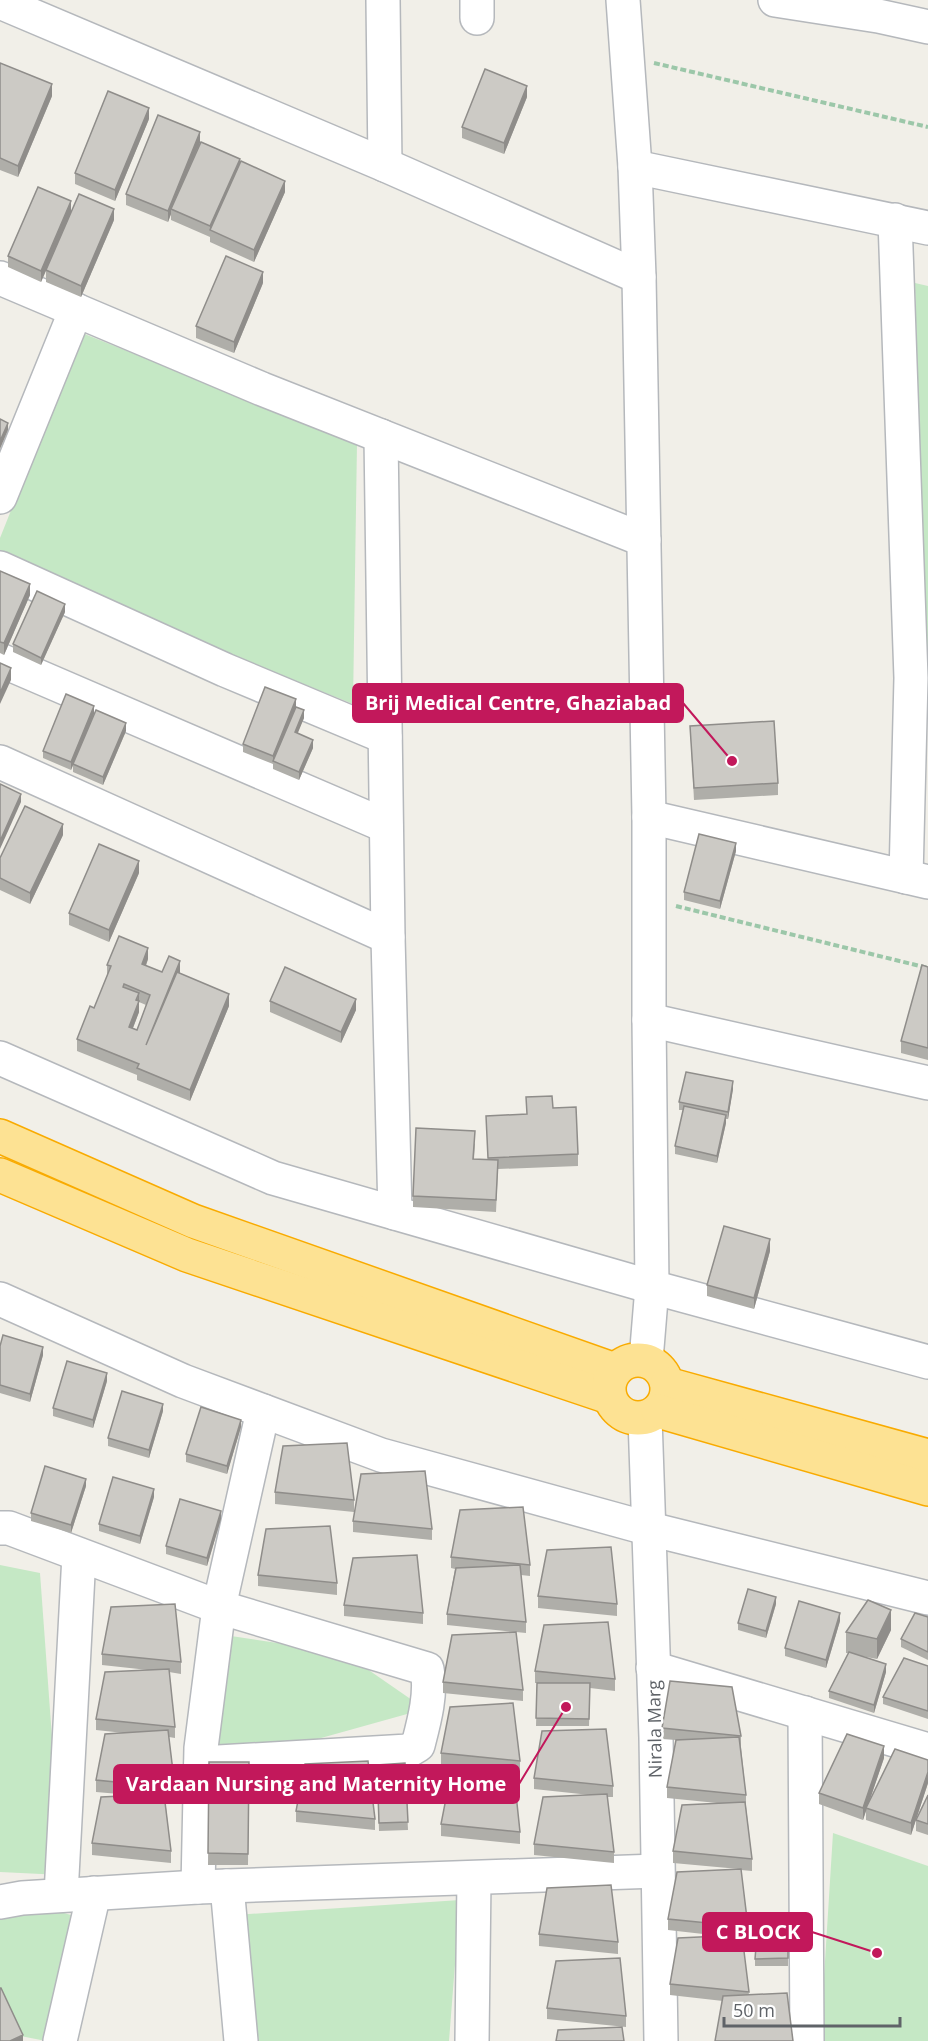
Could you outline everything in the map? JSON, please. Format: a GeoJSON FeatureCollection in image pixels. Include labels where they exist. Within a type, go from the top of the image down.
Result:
{"type":"FeatureCollection","features":[{"type":"Feature","properties":{"kind":"highway"},"geometry":{"type":"LineString","coordinates":[[0,1137],[193,1221],[612,1384]]}},
{"type":"Feature","properties":{"kind":"highway"},"geometry":{"type":"LineString","coordinates":[[0,1175],[187,1255],[612,1384]]}},
{"type":"Feature","properties":{"kind":"highway"},"geometry":{"type":"LineString","coordinates":[[654,1393],[629,1418],[621,1413],[614,1406],[612,1384],[622,1364],[631,1360],[654,1393],[928,1489]]}},
{"type":"Feature","properties":{"kind":"highway"},"geometry":{"type":"LineString","coordinates":[[654,1393],[928,1456]]}},
{"type":"Feature","properties":{"kind":"street"},"geometry":{"type":"LineString","coordinates":[[383,0],[385,165]]}},
{"type":"Feature","properties":{"kind":"street","name":"Nirala Marg"},"geometry":{"type":"LineString","coordinates":[[623,0],[635,167],[644,540],[654,1393],[650,1529],[661,2041]]}},
{"type":"Feature","properties":{"kind":"street"},"geometry":{"type":"LineString","coordinates":[[775,0],[878,8],[928,27]]}},
{"type":"Feature","properties":{"kind":"street"},"geometry":{"type":"LineString","coordinates":[[0,2],[385,165],[639,277]]}},
{"type":"Feature","properties":{"kind":"street"},"geometry":{"type":"LineString","coordinates":[[635,167],[928,228]]}},
{"type":"Feature","properties":{"kind":"street"},"geometry":{"type":"LineString","coordinates":[[649,817],[917,880],[920,681],[895,220]]}},
{"type":"Feature","properties":{"kind":"street"},"geometry":{"type":"LineString","coordinates":[[0,278],[262,389],[644,540]]}},
{"type":"Feature","properties":{"kind":"street"},"geometry":{"type":"LineString","coordinates":[[0,497],[76,310]]}},
{"type":"Feature","properties":{"kind":"street"},"geometry":{"type":"LineString","coordinates":[[381,436],[386,826],[395,1213]]}},
{"type":"Feature","properties":{"kind":"street"},"geometry":{"type":"LineString","coordinates":[[0,568],[225,670],[385,737]]}},
{"type":"Feature","properties":{"kind":"street"},"geometry":{"type":"LineString","coordinates":[[0,660],[386,826]]}},
{"type":"Feature","properties":{"kind":"street"},"geometry":{"type":"LineString","coordinates":[[0,762],[388,937]]}},
{"type":"Feature","properties":{"kind":"street"},"geometry":{"type":"LineString","coordinates":[[649,1020],[928,1083]]}},
{"type":"Feature","properties":{"kind":"street"},"geometry":{"type":"LineString","coordinates":[[0,1058],[273,1178],[652,1287],[928,1362]]}},
{"type":"Feature","properties":{"kind":"street"},"geometry":{"type":"LineString","coordinates":[[0,1299],[183,1381],[381,1455],[650,1529],[928,1598]]}},
{"type":"Feature","properties":{"kind":"street"},"geometry":{"type":"LineString","coordinates":[[241,2041],[212,1887],[201,1763],[219,1607],[263,1411]]}},
{"type":"Feature","properties":{"kind":"street"},"geometry":{"type":"LineString","coordinates":[[0,1528],[9,1528],[219,1607],[427,1669],[429,1681],[418,1745],[408,1751],[201,1763]]}},
{"type":"Feature","properties":{"kind":"street"},"geometry":{"type":"LineString","coordinates":[[61,1895],[79,1555]]}},
{"type":"Feature","properties":{"kind":"street"},"geometry":{"type":"LineString","coordinates":[[653,1668],[928,1749]]}},
{"type":"Feature","properties":{"kind":"street"},"geometry":{"type":"LineString","coordinates":[[805,1713],[807,2041]]}},
{"type":"Feature","properties":{"kind":"street"},"geometry":{"type":"LineString","coordinates":[[0,1902],[61,1895],[212,1887],[657,1871]]}},
{"type":"Feature","properties":{"kind":"street"},"geometry":{"type":"LineString","coordinates":[[472,2041],[474,1879]]}},
{"type":"Feature","properties":{"kind":"street"},"geometry":{"type":"LineString","coordinates":[[60,2041],[94,1893]]}},
{"type":"Feature","properties":{"kind":"path"},"geometry":{"type":"LineString","coordinates":[[627,56],[928,127]]}},
{"type":"Feature","properties":{"kind":"path"},"geometry":{"type":"LineString","coordinates":[[649,900],[928,968]]}},
{"type":"Feature","properties":{"kind":"green space"},"geometry":{"type":"Polygon","coordinates":[[[915,283],[928,286],[928,664],[925,664],[915,283]]]}},
{"type":"Feature","properties":{"kind":"green space"},"geometry":{"type":"Polygon","coordinates":[[[82,333],[357,443],[353,704],[0,562],[0,538],[82,333]]]}},
{"type":"Feature","properties":{"kind":"green space"},"geometry":{"type":"Polygon","coordinates":[[[0,1565],[40,1573],[62,1875],[0,1872],[0,1565]]]}},
{"type":"Feature","properties":{"kind":"green space"},"geometry":{"type":"Polygon","coordinates":[[[231,1636],[344,1653],[425,1709],[296,1745],[218,1744],[231,1636]]]}},
{"type":"Feature","properties":{"kind":"green space"},"geometry":{"type":"Polygon","coordinates":[[[833,1833],[928,1866],[928,2041],[820,2041],[833,1833]]]}},
{"type":"Feature","properties":{"kind":"green space"},"geometry":{"type":"Polygon","coordinates":[[[0,1894],[81,1918],[46,2041],[0,2032],[0,1894]]]}},
{"type":"Feature","properties":{"kind":"green space"},"geometry":{"type":"Polygon","coordinates":[[[460,1900],[449,2041],[259,2041],[235,1915],[460,1900]]]}},
{"type":"Feature","properties":{"kind":"building"},"geometry":{"type":"Polygon","coordinates":[[[0,63],[52,84],[18,166],[0,158],[0,63]]]}},
{"type":"Feature","properties":{"kind":"building"},"geometry":{"type":"Polygon","coordinates":[[[485,69],[527,86],[504,143],[462,127],[485,69]]]}},
{"type":"Feature","properties":{"kind":"building"},"geometry":{"type":"Polygon","coordinates":[[[108,91],[149,108],[115,190],[75,173],[108,91]]]}},
{"type":"Feature","properties":{"kind":"building"},"geometry":{"type":"Polygon","coordinates":[[[158,115],[200,132],[168,211],[126,194],[158,115]]]}},
{"type":"Feature","properties":{"kind":"building"},"geometry":{"type":"Polygon","coordinates":[[[201,142],[240,159],[210,226],[171,209],[201,142]]]}},
{"type":"Feature","properties":{"kind":"building"},"geometry":{"type":"Polygon","coordinates":[[[241,161],[285,181],[254,250],[210,230],[241,161]]]}},
{"type":"Feature","properties":{"kind":"building"},"geometry":{"type":"Polygon","coordinates":[[[38,187],[71,201],[41,271],[8,256],[38,187]]]}},
{"type":"Feature","properties":{"kind":"building"},"geometry":{"type":"Polygon","coordinates":[[[79,194],[114,209],[81,286],[46,270],[79,194]]]}},
{"type":"Feature","properties":{"kind":"building"},"geometry":{"type":"Polygon","coordinates":[[[226,256],[263,272],[234,342],[196,326],[226,256]]]}},
{"type":"Feature","properties":{"kind":"building"},"geometry":{"type":"Polygon","coordinates":[[[0,419],[8,423],[0,441],[0,419]]]}},
{"type":"Feature","properties":{"kind":"building"},"geometry":{"type":"Polygon","coordinates":[[[0,571],[30,584],[4,643],[0,642],[0,571]]]}},
{"type":"Feature","properties":{"kind":"building"},"geometry":{"type":"Polygon","coordinates":[[[37,591],[65,604],[41,658],[13,644],[37,591]]]}},
{"type":"Feature","properties":{"kind":"building"},"geometry":{"type":"Polygon","coordinates":[[[0,663],[11,668],[0,693],[0,663]]]}},
{"type":"Feature","properties":{"kind":"building"},"geometry":{"type":"Polygon","coordinates":[[[265,687],[296,699],[273,756],[243,744],[265,687]]]}},
{"type":"Feature","properties":{"kind":"building"},"geometry":{"type":"Polygon","coordinates":[[[66,694],[94,706],[71,762],[43,751],[66,694]]]}},
{"type":"Feature","properties":{"kind":"building"},"geometry":{"type":"Polygon","coordinates":[[[296,707],[304,710],[295,732],[313,740],[299,772],[273,761],[296,707]]]}},
{"type":"Feature","properties":{"kind":"building"},"geometry":{"type":"Polygon","coordinates":[[[96,710],[126,723],[103,777],[73,764],[96,710]]]}},
{"type":"Feature","properties":{"kind":"building"},"geometry":{"type":"Polygon","coordinates":[[[774,721],[778,783],[694,788],[690,726],[774,721]]]}},
{"type":"Feature","properties":{"kind":"building"},"geometry":{"type":"Polygon","coordinates":[[[0,784],[21,794],[0,841],[0,784]]]}},
{"type":"Feature","properties":{"kind":"building"},"geometry":{"type":"Polygon","coordinates":[[[25,806],[63,824],[30,893],[0,878],[0,858],[25,806]]]}},
{"type":"Feature","properties":{"kind":"building"},"geometry":{"type":"Polygon","coordinates":[[[699,834],[736,843],[720,901],[684,892],[699,834]]]}},
{"type":"Feature","properties":{"kind":"building"},"geometry":{"type":"Polygon","coordinates":[[[99,844],[139,861],[109,930],[69,913],[99,844]]]}},
{"type":"Feature","properties":{"kind":"building"},"geometry":{"type":"Polygon","coordinates":[[[119,936],[148,948],[142,964],[162,972],[169,956],[180,961],[146,1045],[177,972],[229,994],[190,1090],[137,1068],[139,1064],[77,1039],[90,1006],[94,1008],[111,966],[107,965],[119,936]],[[124,984],[123,987],[139,993],[136,1000],[139,1001],[129,1027],[137,1030],[150,995],[124,984]]]}},
{"type":"Feature","properties":{"kind":"building"},"geometry":{"type":"Polygon","coordinates":[[[922,965],[928,967],[928,1048],[901,1041],[922,965]]]}},
{"type":"Feature","properties":{"kind":"building"},"geometry":{"type":"Polygon","coordinates":[[[285,967],[356,999],[341,1032],[270,1001],[285,967]]]}},
{"type":"Feature","properties":{"kind":"building"},"geometry":{"type":"Polygon","coordinates":[[[686,1072],[733,1081],[728,1112],[679,1102],[686,1072]]]}},
{"type":"Feature","properties":{"kind":"building"},"geometry":{"type":"Polygon","coordinates":[[[552,1096],[553,1108],[576,1107],[578,1154],[488,1158],[486,1116],[527,1114],[526,1097],[552,1096]]]}},
{"type":"Feature","properties":{"kind":"building"},"geometry":{"type":"Polygon","coordinates":[[[684,1106],[726,1115],[717,1156],[675,1146],[684,1106]]]}},
{"type":"Feature","properties":{"kind":"building"},"geometry":{"type":"Polygon","coordinates":[[[416,1128],[475,1131],[473,1159],[498,1160],[496,1200],[413,1196],[416,1128]]]}},
{"type":"Feature","properties":{"kind":"building"},"geometry":{"type":"Polygon","coordinates":[[[724,1226],[770,1239],[754,1298],[707,1285],[724,1226]]]}},
{"type":"Feature","properties":{"kind":"building"},"geometry":{"type":"Polygon","coordinates":[[[3,1335],[43,1347],[30,1394],[0,1385],[0,1346],[3,1335]]]}},
{"type":"Feature","properties":{"kind":"building"},"geometry":{"type":"Polygon","coordinates":[[[67,1361],[107,1373],[93,1420],[53,1408],[67,1361]]]}},
{"type":"Feature","properties":{"kind":"building"},"geometry":{"type":"Polygon","coordinates":[[[122,1391],[163,1404],[149,1450],[108,1438],[122,1391]]]}},
{"type":"Feature","properties":{"kind":"building"},"geometry":{"type":"Polygon","coordinates":[[[201,1407],[241,1420],[227,1466],[186,1454],[201,1407]]]}},
{"type":"Feature","properties":{"kind":"building"},"geometry":{"type":"Polygon","coordinates":[[[347,1443],[354,1500],[275,1492],[283,1446],[347,1443]]]}},
{"type":"Feature","properties":{"kind":"building"},"geometry":{"type":"Polygon","coordinates":[[[45,1466],[86,1479],[71,1525],[31,1513],[45,1466]]]}},
{"type":"Feature","properties":{"kind":"building"},"geometry":{"type":"Polygon","coordinates":[[[425,1471],[432,1529],[353,1521],[361,1474],[425,1471]]]}},
{"type":"Feature","properties":{"kind":"building"},"geometry":{"type":"Polygon","coordinates":[[[113,1477],[154,1489],[140,1536],[99,1524],[113,1477]]]}},
{"type":"Feature","properties":{"kind":"building"},"geometry":{"type":"Polygon","coordinates":[[[180,1499],[221,1511],[207,1558],[166,1546],[180,1499]]]}},
{"type":"Feature","properties":{"kind":"building"},"geometry":{"type":"Polygon","coordinates":[[[523,1507],[530,1565],[451,1557],[460,1510],[523,1507]]]}},
{"type":"Feature","properties":{"kind":"building"},"geometry":{"type":"Polygon","coordinates":[[[330,1526],[337,1583],[258,1575],[266,1529],[330,1526]]]}},
{"type":"Feature","properties":{"kind":"building"},"geometry":{"type":"Polygon","coordinates":[[[611,1547],[617,1604],[538,1596],[547,1550],[611,1547]]]}},
{"type":"Feature","properties":{"kind":"building"},"geometry":{"type":"Polygon","coordinates":[[[417,1555],[423,1613],[344,1605],[353,1558],[417,1555]]]}},
{"type":"Feature","properties":{"kind":"building"},"geometry":{"type":"Polygon","coordinates":[[[520,1565],[526,1622],[447,1614],[456,1568],[520,1565]]]}},
{"type":"Feature","properties":{"kind":"building"},"geometry":{"type":"Polygon","coordinates":[[[748,1589],[776,1597],[766,1631],[738,1623],[748,1589]]]}},
{"type":"Feature","properties":{"kind":"building"},"geometry":{"type":"Polygon","coordinates":[[[868,1600],[891,1610],[877,1639],[846,1632],[868,1600]]]}},
{"type":"Feature","properties":{"kind":"building"},"geometry":{"type":"Polygon","coordinates":[[[799,1601],[840,1613],[826,1660],[785,1648],[799,1601]]]}},
{"type":"Feature","properties":{"kind":"building"},"geometry":{"type":"Polygon","coordinates":[[[175,1604],[181,1662],[102,1654],[111,1607],[175,1604]]]}},
{"type":"Feature","properties":{"kind":"building"},"geometry":{"type":"Polygon","coordinates":[[[915,1613],[928,1617],[928,1652],[901,1639],[915,1613]]]}},
{"type":"Feature","properties":{"kind":"building"},"geometry":{"type":"Polygon","coordinates":[[[608,1622],[615,1679],[535,1671],[544,1625],[608,1622]]]}},
{"type":"Feature","properties":{"kind":"building"},"geometry":{"type":"Polygon","coordinates":[[[516,1632],[523,1690],[443,1682],[452,1635],[516,1632]]]}},
{"type":"Feature","properties":{"kind":"building"},"geometry":{"type":"Polygon","coordinates":[[[849,1652],[886,1664],[874,1705],[829,1691],[849,1652]]]}},
{"type":"Feature","properties":{"kind":"building"},"geometry":{"type":"Polygon","coordinates":[[[904,1658],[928,1666],[928,1711],[883,1697],[904,1658]]]}},
{"type":"Feature","properties":{"kind":"building"},"geometry":{"type":"Polygon","coordinates":[[[169,1669],[175,1727],[96,1719],[105,1672],[169,1669]]]}},
{"type":"Feature","properties":{"kind":"building"},"geometry":{"type":"Polygon","coordinates":[[[670,1681],[732,1687],[741,1736],[662,1728],[670,1681]]]}},
{"type":"Feature","properties":{"kind":"building"},"geometry":{"type":"Polygon","coordinates":[[[537,1683],[590,1683],[589,1719],[536,1718],[537,1683]]]}},
{"type":"Feature","properties":{"kind":"building"},"geometry":{"type":"Polygon","coordinates":[[[513,1703],[520,1761],[441,1753],[450,1707],[513,1703]]]}},
{"type":"Feature","properties":{"kind":"building"},"geometry":{"type":"Polygon","coordinates":[[[606,1729],[613,1786],[534,1778],[542,1731],[606,1729]]]}},
{"type":"Feature","properties":{"kind":"building"},"geometry":{"type":"Polygon","coordinates":[[[168,1730],[175,1788],[96,1780],[105,1734],[168,1730]]]}},
{"type":"Feature","properties":{"kind":"building"},"geometry":{"type":"Polygon","coordinates":[[[847,1734],[884,1746],[863,1808],[819,1793],[847,1734]]]}},
{"type":"Feature","properties":{"kind":"building"},"geometry":{"type":"Polygon","coordinates":[[[739,1737],[746,1795],[667,1787],[676,1740],[739,1737]]]}},
{"type":"Feature","properties":{"kind":"building"},"geometry":{"type":"Polygon","coordinates":[[[895,1749],[928,1760],[928,1772],[911,1823],[866,1808],[895,1749]]]}},
{"type":"Feature","properties":{"kind":"building"},"geometry":{"type":"Polygon","coordinates":[[[368,1761],[375,1819],[296,1811],[305,1764],[368,1761]]]}},
{"type":"Feature","properties":{"kind":"building"},"geometry":{"type":"Polygon","coordinates":[[[209,1762],[249,1762],[248,1854],[208,1853],[209,1762]]]}},
{"type":"Feature","properties":{"kind":"building"},"geometry":{"type":"Polygon","coordinates":[[[405,1763],[408,1822],[379,1823],[377,1765],[405,1763]]]}},
{"type":"Feature","properties":{"kind":"building"},"geometry":{"type":"Polygon","coordinates":[[[514,1775],[520,1832],[441,1824],[450,1778],[514,1775]]]}},
{"type":"Feature","properties":{"kind":"building"},"geometry":{"type":"Polygon","coordinates":[[[164,1794],[171,1851],[92,1843],[101,1797],[164,1794]]]}},
{"type":"Feature","properties":{"kind":"building"},"geometry":{"type":"Polygon","coordinates":[[[607,1794],[614,1852],[534,1844],[543,1797],[607,1794]]]}},
{"type":"Feature","properties":{"kind":"building"},"geometry":{"type":"Polygon","coordinates":[[[928,1795],[928,1824],[916,1820],[928,1795]]]}},
{"type":"Feature","properties":{"kind":"building"},"geometry":{"type":"Polygon","coordinates":[[[745,1802],[752,1859],[673,1851],[682,1805],[745,1802]]]}},
{"type":"Feature","properties":{"kind":"building"},"geometry":{"type":"Polygon","coordinates":[[[741,1869],[748,1927],[668,1919],[677,1872],[741,1869]]]}},
{"type":"Feature","properties":{"kind":"building"},"geometry":{"type":"Polygon","coordinates":[[[611,1885],[618,1942],[539,1934],[547,1888],[611,1885]]]}},
{"type":"Feature","properties":{"kind":"building"},"geometry":{"type":"Polygon","coordinates":[[[788,1919],[788,1958],[755,1959],[758,1923],[788,1919]]]}},
{"type":"Feature","properties":{"kind":"building"},"geometry":{"type":"Polygon","coordinates":[[[742,1935],[749,1992],[670,1984],[678,1938],[742,1935]]]}},
{"type":"Feature","properties":{"kind":"building"},"geometry":{"type":"Polygon","coordinates":[[[620,1958],[626,2016],[547,2008],[556,1961],[620,1958]]]}},
{"type":"Feature","properties":{"kind":"building"},"geometry":{"type":"Polygon","coordinates":[[[0,1988],[23,2035],[10,2041],[0,2041],[0,1988]]]}},
{"type":"Feature","properties":{"kind":"building"},"geometry":{"type":"Polygon","coordinates":[[[787,1993],[793,2041],[715,2041],[723,1996],[787,1993]]]}},
{"type":"Feature","properties":{"kind":"building"},"geometry":{"type":"Polygon","coordinates":[[[622,2027],[624,2041],[556,2041],[558,2030],[622,2027]]]}},
{"type":"Feature","properties":{"kind":"place","name":"Brij Medical Centre, Ghaziabad"},"geometry":{"type":"Point","coordinates":[732,761]}},
{"type":"Feature","properties":{"kind":"place","name":"Vardaan Nursing and Maternity Home"},"geometry":{"type":"Point","coordinates":[566,1707]}},
{"type":"Feature","properties":{"kind":"place","name":"C BLOCK"},"geometry":{"type":"Point","coordinates":[877,1953]}}]}
